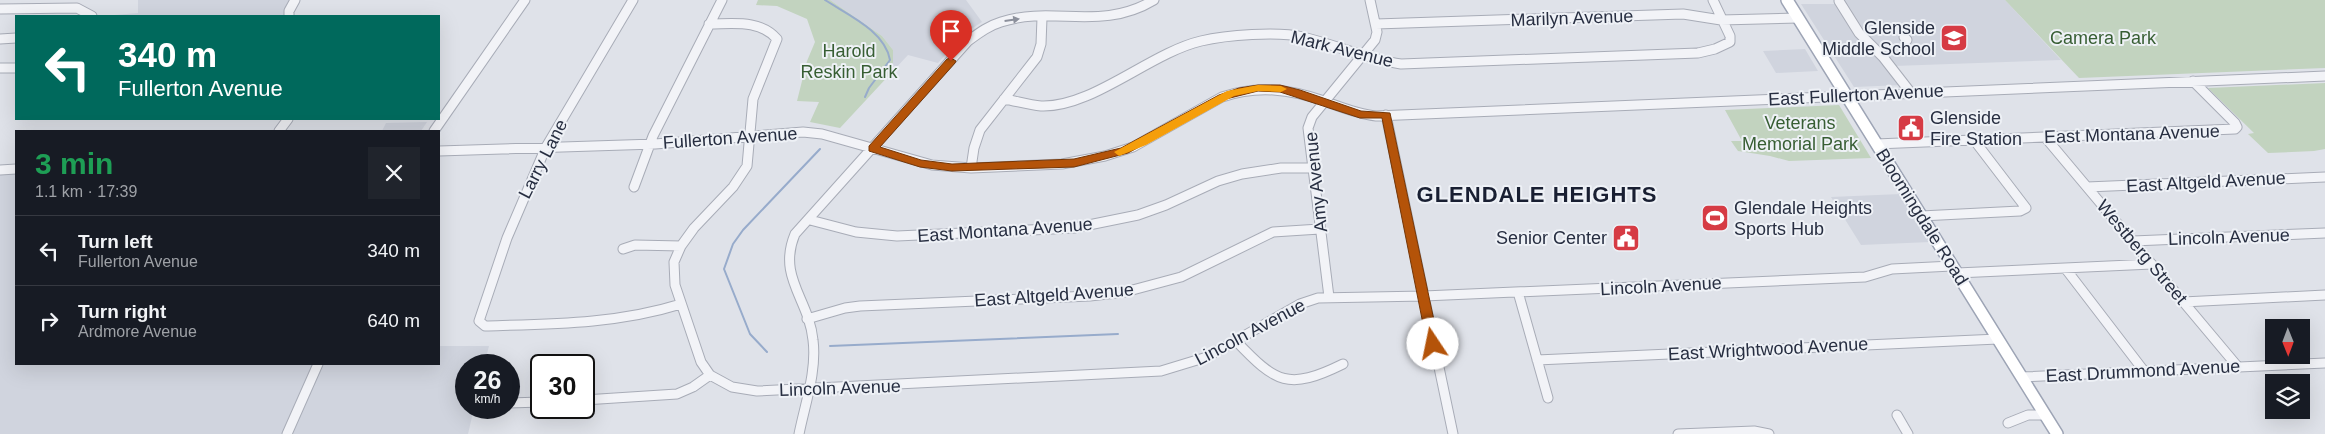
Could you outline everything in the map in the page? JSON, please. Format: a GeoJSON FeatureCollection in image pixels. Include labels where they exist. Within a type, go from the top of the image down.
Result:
{"type":"FeatureCollection","features":[{"type":"Feature","properties":{"kind":"main road","name":"Bloomingdale Road"},"geometry":{"type":"LineString","coordinates":[[1787,0],[2057,434]]}},
{"type":"Feature","properties":{"kind":"street"},"geometry":{"type":"LineString","coordinates":[[289,15],[295,0]]}},
{"type":"Feature","properties":{"kind":"street"},"geometry":{"type":"LineString","coordinates":[[435,130],[525,0]]}},
{"type":"Feature","properties":{"kind":"street","name":"Larry Lane"},"geometry":{"type":"LineString","coordinates":[[633,0],[546,148],[524,196],[498,262],[479,321],[485,326],[625,319],[649,315],[681,304]]}},
{"type":"Feature","properties":{"kind":"street"},"geometry":{"type":"LineString","coordinates":[[634,187],[650,144],[722,0]]}},
{"type":"Feature","properties":{"kind":"street"},"geometry":{"type":"LineString","coordinates":[[799,434],[813,352],[811,327],[786,261],[789,246],[795,234],[810,220],[968,41],[982,29],[1003,21],[1121,15],[1154,0]]}},
{"type":"Feature","properties":{"kind":"street","name":"Amy Avenue"},"geometry":{"type":"LineString","coordinates":[[1329,297],[1308,128],[1312,117],[1364,56],[1375,40],[1376,24],[1370,0]]}},
{"type":"Feature","properties":{"kind":"street"},"geometry":{"type":"LineString","coordinates":[[1713,0],[1721,20]]}},
{"type":"Feature","properties":{"kind":"street"},"geometry":{"type":"LineString","coordinates":[[1839,1],[1859,33],[1883,58],[1911,93]]}},
{"type":"Feature","properties":{"kind":"street"},"geometry":{"type":"LineString","coordinates":[[0,9],[76,8],[84,10],[91,15]]}},
{"type":"Feature","properties":{"kind":"street","name":"Marilyn Avenue"},"geometry":{"type":"LineString","coordinates":[[1376,24],[1683,14],[1721,20],[1798,18]]}},
{"type":"Feature","properties":{"kind":"street"},"geometry":{"type":"LineString","coordinates":[[971,168],[975,142],[980,130],[1037,57],[1042,44],[1042,18]]}},
{"type":"Feature","properties":{"kind":"street","name":"Mark Avenue"},"geometry":{"type":"LineString","coordinates":[[1004,98],[1042,106],[1076,101],[1178,48],[1224,37],[1280,34],[1302,36],[1382,62],[1401,64],[1698,53],[1730,42],[1730,36],[1721,20]]}},
{"type":"Feature","properties":{"kind":"street"},"geometry":{"type":"LineString","coordinates":[[595,399],[677,394],[693,387],[710,375],[701,362],[675,286],[674,262],[681,246],[694,228],[743,174],[749,161],[753,99],[776,39],[770,31],[759,27],[709,24]]}},
{"type":"Feature","properties":{"kind":"street"},"geometry":{"type":"LineString","coordinates":[[0,39],[15,38]]}},
{"type":"Feature","properties":{"kind":"street"},"geometry":{"type":"LineString","coordinates":[[0,68],[15,68]]}},
{"type":"Feature","properties":{"kind":"street","name":"East Fullerton Avenue"},"geometry":{"type":"LineString","coordinates":[[1386,115],[2325,76]]}},
{"type":"Feature","properties":{"kind":"street","name":"East Montana Avenue"},"geometry":{"type":"LineString","coordinates":[[1876,144],[2232,130],[2237,127],[2193,81]]}},
{"type":"Feature","properties":{"kind":"street","name":"Fullerton Avenue"},"geometry":{"type":"LineString","coordinates":[[440,151],[650,144],[780,133],[812,133],[926,164],[971,168],[1068,164],[1114,154],[1151,137],[1222,97],[1248,89],[1280,88],[1325,101],[1360,114],[1386,115]]}},
{"type":"Feature","properties":{"kind":"street"},"geometry":{"type":"LineString","coordinates":[[1386,115],[1453,434]]}},
{"type":"Feature","properties":{"kind":"street","name":"Westberg Street"},"geometry":{"type":"LineString","coordinates":[[2045,137],[2238,367]]}},
{"type":"Feature","properties":{"kind":"street"},"geometry":{"type":"LineString","coordinates":[[1922,216],[2020,212],[2026,208],[1974,140]]}},
{"type":"Feature","properties":{"kind":"street","name":"East Montana Avenue"},"geometry":{"type":"LineString","coordinates":[[810,220],[856,232],[897,236],[1074,228],[1138,215],[1178,200],[1218,181],[1242,174],[1269,169],[1312,168]]}},
{"type":"Feature","properties":{"kind":"street"},"geometry":{"type":"LineString","coordinates":[[0,170],[15,169]]}},
{"type":"Feature","properties":{"kind":"street","name":"East Altgeld Avenue"},"geometry":{"type":"LineString","coordinates":[[2087,187],[2325,177]]}},
{"type":"Feature","properties":{"kind":"street","name":"East Altgeld Avenue"},"geometry":{"type":"LineString","coordinates":[[807,319],[852,307],[1090,296],[1125,292],[1181,277],[1268,234],[1291,229],[1320,229]]}},
{"type":"Feature","properties":{"kind":"street","name":"Lincoln Avenue"},"geometry":{"type":"LineString","coordinates":[[2133,242],[2325,233]]}},
{"type":"Feature","properties":{"kind":"street"},"geometry":{"type":"LineString","coordinates":[[624,250],[635,245],[681,246]]}},
{"type":"Feature","properties":{"kind":"street","name":"Lincoln Avenue"},"geometry":{"type":"LineString","coordinates":[[710,375],[732,387],[757,391],[1149,373],[1194,363],[1312,299],[1329,297],[1424,296],[1866,276],[1892,268],[2065,268],[2152,264]]}},
{"type":"Feature","properties":{"kind":"street"},"geometry":{"type":"LineString","coordinates":[[2065,268],[2144,371]]}},
{"type":"Feature","properties":{"kind":"street"},"geometry":{"type":"LineString","coordinates":[[1518,292],[1548,398]]}},
{"type":"Feature","properties":{"kind":"street"},"geometry":{"type":"LineString","coordinates":[[2183,302],[2325,295]]}},
{"type":"Feature","properties":{"kind":"street","name":"East Wrightwood Avenue"},"geometry":{"type":"LineString","coordinates":[[1538,360],[1998,339]]}},
{"type":"Feature","properties":{"kind":"street"},"geometry":{"type":"LineString","coordinates":[[1236,341],[1267,372],[1289,379],[1314,378],[1343,364]]}},
{"type":"Feature","properties":{"kind":"street","name":"East Drummond Avenue"},"geometry":{"type":"LineString","coordinates":[[2021,377],[2325,363]]}},
{"type":"Feature","properties":{"kind":"street"},"geometry":{"type":"LineString","coordinates":[[288,434],[318,365]]}},
{"type":"Feature","properties":{"kind":"street"},"geometry":{"type":"LineString","coordinates":[[1898,415],[1908,434]]}},
{"type":"Feature","properties":{"kind":"street"},"geometry":{"type":"LineString","coordinates":[[2008,422],[2028,415],[2045,415]]}},
{"type":"Feature","properties":{"kind":"street"},"geometry":{"type":"LineString","coordinates":[[1678,434],[1754,431],[1769,434]]}},
{"type":"Feature","properties":{"kind":"shaded area"},"geometry":{"type":"Polygon","coordinates":[[[138,0],[291,0],[284,9],[284,15],[115,15],[138,13],[138,0]]]}},
{"type":"Feature","properties":{"kind":"shaded area"},"geometry":{"type":"Polygon","coordinates":[[[830,0],[966,0],[982,22],[965,33],[938,63],[908,55],[893,71],[893,50],[882,36],[830,0]]]}},
{"type":"Feature","properties":{"kind":"shaded area","name":"Glenside Middle School"},"geometry":{"type":"Polygon","coordinates":[[[1839,0],[2005,0],[2061,60],[1894,66],[1902,85],[1854,87],[1801,4],[1843,4],[1839,0]]]}},
{"type":"Feature","properties":{"kind":"shaded area"},"geometry":{"type":"Polygon","coordinates":[[[1805,49],[1818,71],[1776,73],[1763,51],[1805,49]]]}},
{"type":"Feature","properties":{"kind":"shaded area"},"geometry":{"type":"Polygon","coordinates":[[[427,122],[422,130],[382,130],[386,123],[427,122]]]}},
{"type":"Feature","properties":{"kind":"shaded area"},"geometry":{"type":"Polygon","coordinates":[[[0,171],[15,171],[15,365],[314,365],[283,434],[0,434],[0,171]]]}},
{"type":"Feature","properties":{"kind":"shaded area"},"geometry":{"type":"Polygon","coordinates":[[[1901,194],[1930,242],[1861,245],[1831,197],[1901,194]]]}},
{"type":"Feature","properties":{"kind":"shaded area"},"geometry":{"type":"Polygon","coordinates":[[[440,346],[489,346],[487,354],[455,354],[455,419],[471,419],[468,434],[291,434],[320,365],[440,365],[440,346]]]}},
{"type":"Feature","properties":{"kind":"green space","name":"Harold Reskin Park"},"geometry":{"type":"Polygon","coordinates":[[[758,0],[830,0],[882,36],[893,50],[893,71],[840,128],[810,122],[819,102],[797,101],[807,61],[815,42],[807,19],[777,6],[756,5],[758,0]]]}},
{"type":"Feature","properties":{"kind":"green space","name":"Camera Park"},"geometry":{"type":"Polygon","coordinates":[[[2005,0],[2325,0],[2325,68],[2079,78],[2005,0]]]}},
{"type":"Feature","properties":{"kind":"green space"},"geometry":{"type":"Polygon","coordinates":[[[2325,83],[2325,149],[2268,153],[2248,134],[2254,133],[2208,88],[2325,83]]]}},
{"type":"Feature","properties":{"kind":"green space","name":"Veterans Memorial Park"},"geometry":{"type":"Polygon","coordinates":[[[1839,105],[1871,158],[1789,161],[1738,151],[1731,141],[1742,141],[1725,110],[1839,105]]]}},
{"type":"Feature","properties":{"kind":"waterway"},"geometry":{"type":"LineString","coordinates":[[825,0],[873,32],[887,50],[890,60],[869,88],[865,97]]}},
{"type":"Feature","properties":{"kind":"waterway"},"geometry":{"type":"LineString","coordinates":[[767,352],[750,334],[724,269],[733,244],[743,230],[820,149]]}},
{"type":"Feature","properties":{"kind":"waterway"},"geometry":{"type":"LineString","coordinates":[[830,346],[1118,334]]}},
{"type":"Feature","properties":{"kind":"slow traffic"},"geometry":{"type":"LineString","coordinates":[[1119,152],[1133,147],[1231,93],[1258,88],[1281,89]]}},
{"type":"Feature","properties":{"kind":"place","name":"Glenside Middle School"},"geometry":{"type":"Point","coordinates":[1954,38]}},
{"type":"Feature","properties":{"kind":"place","name":"Glenside Fire Station"},"geometry":{"type":"Point","coordinates":[1911,128]}},
{"type":"Feature","properties":{"kind":"place","name":"Glendale Heights Sports Hub"},"geometry":{"type":"Point","coordinates":[1715,218]}},
{"type":"Feature","properties":{"kind":"place","name":"Senior Center"},"geometry":{"type":"Point","coordinates":[1626,238]}},
{"type":"Feature","properties":{"kind":"district","name":"GLENDALE HEIGHTS"},"geometry":{"type":"Point","coordinates":[1537,194]}},
{"type":"Feature","properties":{"kind":"route"},"geometry":{"type":"LineString","coordinates":[[951,61],[873,149],[932,166],[952,168],[1040,166],[1074,163],[1114,154],[1133,147],[1222,97],[1239,91],[1258,88],[1280,88],[1325,101],[1360,114],[1370,116],[1386,115],[1433,344]]}}]}
